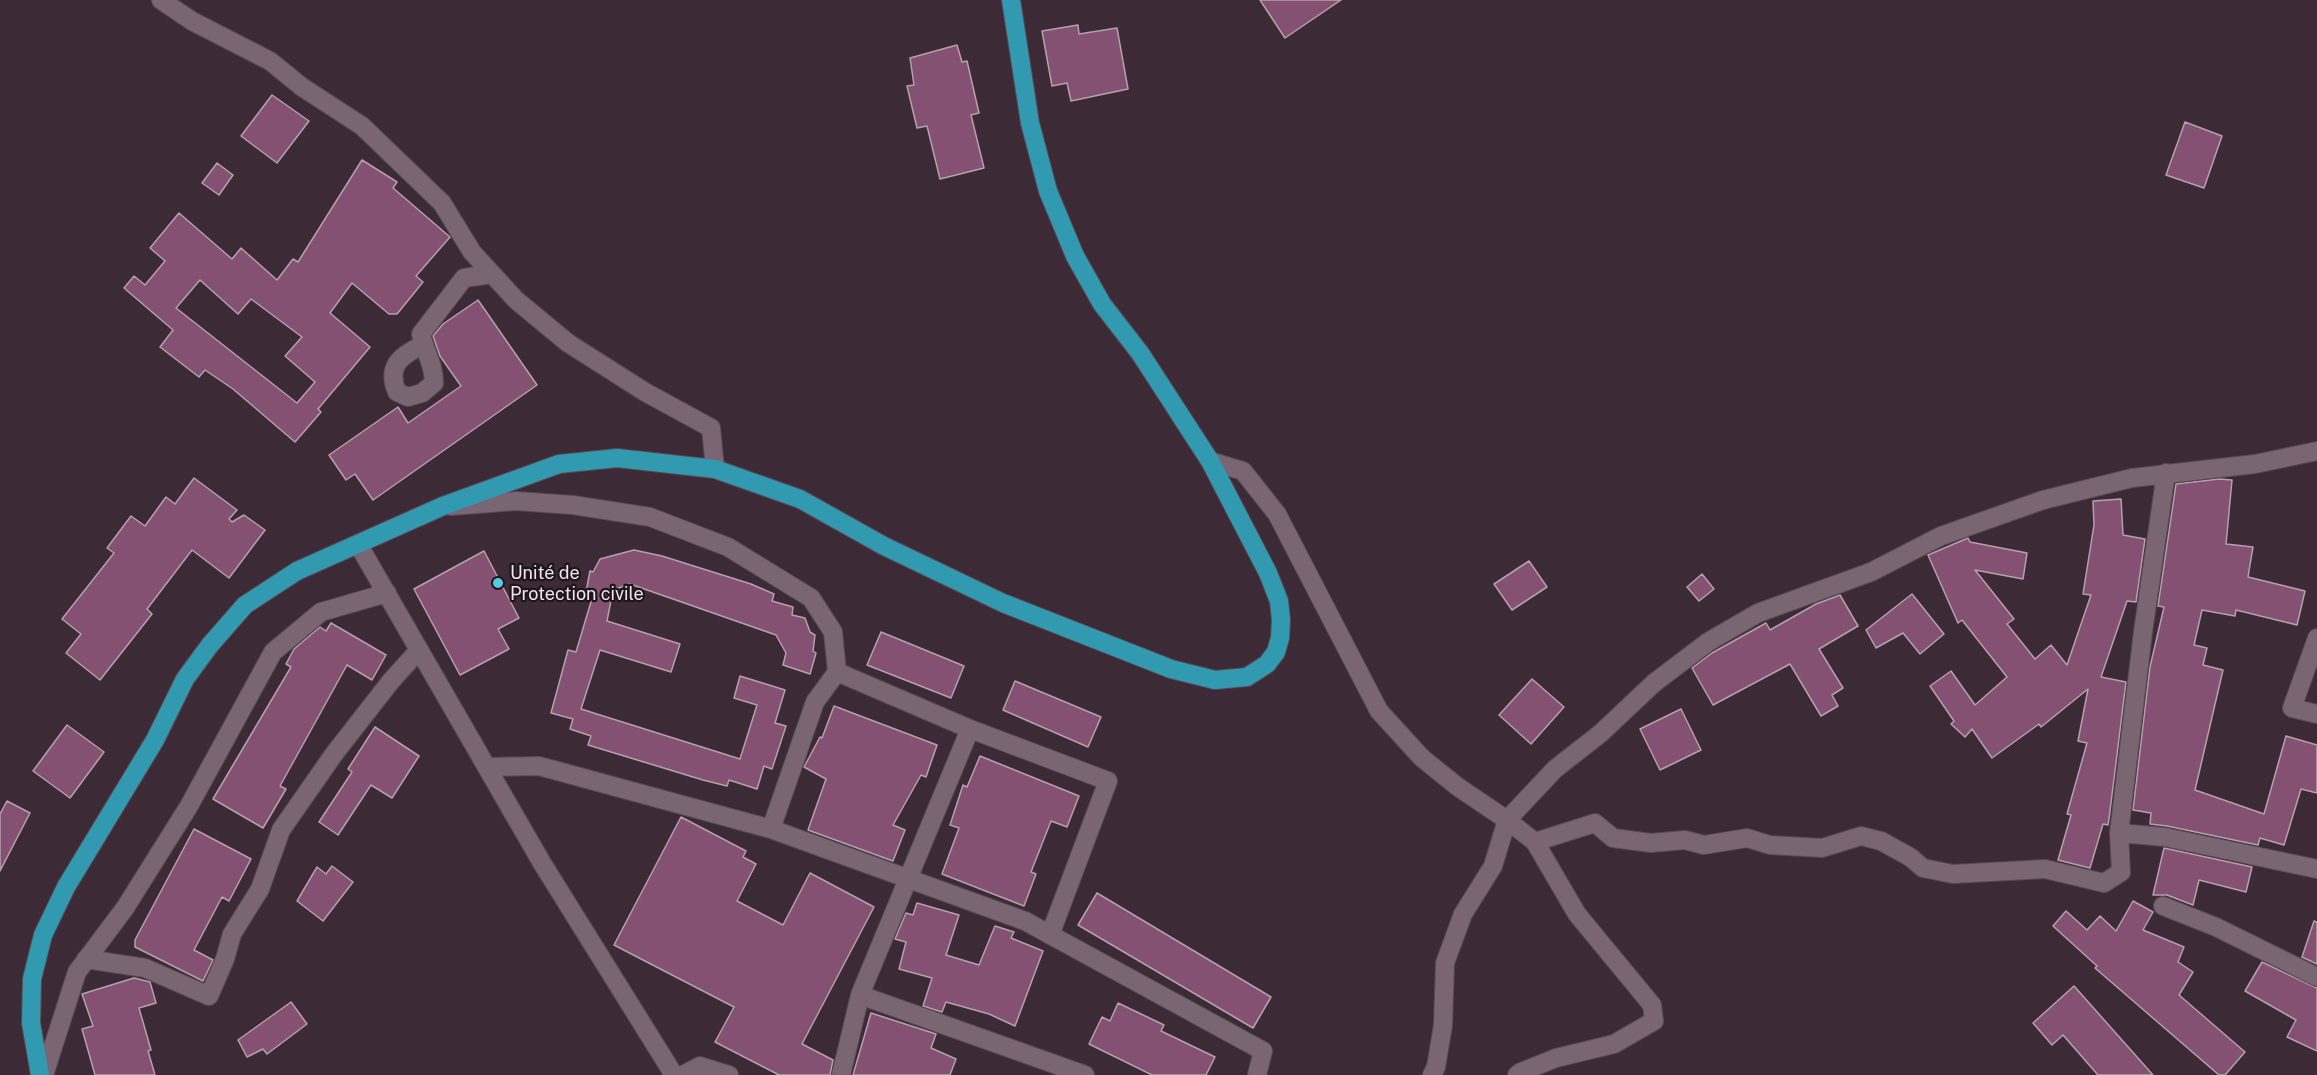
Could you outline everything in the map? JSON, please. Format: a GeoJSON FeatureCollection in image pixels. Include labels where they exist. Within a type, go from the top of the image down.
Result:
{"type":"FeatureCollection","features":[{"type":"Feature","properties":{"kind":"main road"},"geometry":{"type":"LineString","coordinates":[[42,1075],[31,1023],[32,979],[43,935],[66,887],[155,740],[185,679],[210,645],[245,605],[297,571],[443,506],[559,464],[617,458],[715,469],[800,499],[884,546],[1003,603],[1171,669],[1215,680],[1237,679],[1247,677],[1267,664],[1276,652],[1281,620],[1279,601],[1268,573],[1210,461],[1140,353],[1102,304],[1075,256],[1048,191],[1030,123],[1011,0]]}},
{"type":"Feature","properties":{"kind":"street"},"geometry":{"type":"LineString","coordinates":[[161,0],[192,21],[270,61],[303,87],[362,126],[442,203],[472,252],[516,300],[568,343],[645,392],[711,428],[715,469]]}},
{"type":"Feature","properties":{"kind":"street"},"geometry":{"type":"LineString","coordinates":[[423,345],[421,334],[464,278],[492,274]]}},
{"type":"Feature","properties":{"kind":"street"},"geometry":{"type":"LineString","coordinates":[[1432,1075],[1436,1067],[1443,1025],[1445,963],[1463,914],[1493,866],[1507,820],[1555,769],[1601,733],[1654,683],[1708,642],[1758,613],[1870,572],[1941,536],[2043,500],[2132,478],[2255,464],[2317,451]]}},
{"type":"Feature","properties":{"kind":"street"},"geometry":{"type":"LineString","coordinates":[[1210,461],[1243,471],[1277,514],[1379,711],[1422,758],[1535,842],[1577,914],[1652,1005],[1654,1021],[1614,1044],[1556,1058],[1517,1075]]}},
{"type":"Feature","properties":{"kind":"street"},"geometry":{"type":"LineString","coordinates":[[1535,842],[1594,823],[1613,838],[1651,843],[1685,840],[1704,845],[1747,837],[1770,845],[1822,848],[1862,836],[1881,841],[1910,857],[1923,868],[1953,874],[2044,869],[2104,883],[2121,872],[2119,833],[2143,632],[2166,473]]}},
{"type":"Feature","properties":{"kind":"street"},"geometry":{"type":"LineString","coordinates":[[443,506],[516,501],[573,505],[650,517],[728,547],[811,598],[833,632],[837,672],[815,702],[771,829]]}},
{"type":"Feature","properties":{"kind":"street"},"geometry":{"type":"LineString","coordinates":[[358,544],[542,863],[674,1075]]}},
{"type":"Feature","properties":{"kind":"street"},"geometry":{"type":"LineString","coordinates":[[42,1075],[77,972],[125,908],[189,806],[273,652],[321,612],[387,593]]}},
{"type":"Feature","properties":{"kind":"street"},"geometry":{"type":"LineString","coordinates":[[2317,638],[2292,708],[2317,714]]}},
{"type":"Feature","properties":{"kind":"street"},"geometry":{"type":"LineString","coordinates":[[86,959],[145,968],[209,996],[225,959],[231,934],[260,889],[281,830],[334,754],[391,681],[419,650]]}},
{"type":"Feature","properties":{"kind":"street"},"geometry":{"type":"LineString","coordinates":[[837,672],[970,729],[1108,781],[1050,934]]}},
{"type":"Feature","properties":{"kind":"street"},"geometry":{"type":"LineString","coordinates":[[842,1075],[860,994],[970,729]]}},
{"type":"Feature","properties":{"kind":"street"},"geometry":{"type":"LineString","coordinates":[[487,767],[539,766],[771,829],[1025,921],[1263,1051],[1257,1075]]}},
{"type":"Feature","properties":{"kind":"street"},"geometry":{"type":"LineString","coordinates":[[2119,833],[2165,837],[2317,868]]}},
{"type":"Feature","properties":{"kind":"street"},"geometry":{"type":"LineString","coordinates":[[2163,906],[2216,927],[2317,977]]}},
{"type":"Feature","properties":{"kind":"street"},"geometry":{"type":"LineString","coordinates":[[860,994],[1085,1075]]}},
{"type":"Feature","properties":{"kind":"street"},"geometry":{"type":"LineString","coordinates":[[683,1075],[700,1066],[729,1075]]}},
{"type":"Feature","properties":{"kind":"building"},"geometry":{"type":"Polygon","coordinates":[[[1260,0],[1341,0],[1285,38],[1260,0]]]}},
{"type":"Feature","properties":{"kind":"building"},"geometry":{"type":"Polygon","coordinates":[[[1078,25],[1079,34],[1117,28],[1128,89],[1071,101],[1067,83],[1052,86],[1042,31],[1078,25]]]}},
{"type":"Feature","properties":{"kind":"building"},"geometry":{"type":"Polygon","coordinates":[[[957,45],[962,62],[967,61],[979,113],[971,115],[984,168],[940,179],[927,126],[917,128],[907,86],[914,85],[910,58],[957,45]]]}},
{"type":"Feature","properties":{"kind":"building"},"geometry":{"type":"Polygon","coordinates":[[[272,95],[309,121],[277,163],[241,136],[272,95]]]}},
{"type":"Feature","properties":{"kind":"building"},"geometry":{"type":"Polygon","coordinates":[[[2185,122],[2222,136],[2204,188],[2166,175],[2185,122]]]}},
{"type":"Feature","properties":{"kind":"building"},"geometry":{"type":"Polygon","coordinates":[[[362,160],[397,182],[393,188],[450,237],[416,276],[423,282],[397,314],[389,314],[352,283],[330,313],[370,347],[318,409],[321,412],[295,442],[233,389],[205,370],[199,377],[160,347],[173,330],[124,288],[134,276],[145,285],[165,261],[150,248],[179,213],[232,259],[241,248],[277,280],[293,259],[298,262],[362,160]],[[200,280],[176,308],[297,403],[315,382],[285,356],[302,337],[251,299],[238,314],[200,280]]]}},
{"type":"Feature","properties":{"kind":"building"},"geometry":{"type":"Polygon","coordinates":[[[217,163],[233,175],[219,195],[202,183],[217,163]]]}},
{"type":"Feature","properties":{"kind":"building"},"geometry":{"type":"Polygon","coordinates":[[[478,300],[537,385],[373,500],[355,474],[346,480],[329,455],[398,407],[408,423],[461,386],[440,356],[433,336],[443,324],[478,300]]]}},
{"type":"Feature","properties":{"kind":"building"},"geometry":{"type":"Polygon","coordinates":[[[194,478],[237,510],[229,519],[232,522],[244,515],[265,530],[229,578],[192,550],[147,609],[152,614],[100,680],[66,653],[81,634],[62,619],[114,553],[107,548],[131,516],[145,526],[166,497],[175,504],[194,478]]]}},
{"type":"Feature","properties":{"kind":"building"},"geometry":{"type":"Polygon","coordinates":[[[2219,479],[2232,480],[2226,544],[2253,547],[2248,577],[2305,591],[2297,625],[2236,610],[2235,616],[2202,610],[2194,645],[2207,648],[2203,665],[2223,670],[2195,790],[2264,814],[2286,736],[2317,745],[2317,793],[2301,789],[2284,845],[2260,838],[2258,845],[2150,824],[2151,813],[2133,810],[2150,667],[2164,607],[2158,606],[2176,484],[2219,479]]]}},
{"type":"Feature","properties":{"kind":"building"},"geometry":{"type":"Polygon","coordinates":[[[2121,499],[2123,535],[2145,539],[2136,602],[2127,601],[2101,677],[2126,682],[2108,825],[2103,824],[2090,868],[2058,860],[2071,815],[2067,814],[2087,743],[2078,741],[2088,689],[2041,727],[2039,724],[1992,758],[1972,729],[1965,737],[1951,724],[1954,721],[1930,686],[1951,671],[1975,705],[2007,677],[1962,620],[1958,623],[1928,555],[1968,538],[1970,542],[2027,553],[2023,579],[1975,570],[2014,619],[2007,624],[2035,659],[2051,645],[2067,665],[2091,595],[2083,594],[2094,525],[2093,501],[2121,499]]]}},
{"type":"Feature","properties":{"kind":"building"},"geometry":{"type":"Polygon","coordinates":[[[634,550],[662,556],[751,584],[774,594],[772,601],[793,607],[792,615],[805,618],[810,632],[815,635],[813,651],[816,653],[810,674],[783,665],[786,653],[776,635],[630,584],[613,590],[607,621],[680,644],[671,672],[600,650],[581,709],[740,759],[757,705],[734,698],[740,676],[785,690],[775,723],[786,726],[772,769],[764,766],[757,789],[729,780],[727,786],[703,780],[588,745],[591,736],[570,729],[573,719],[551,713],[568,650],[576,652],[593,595],[586,592],[590,571],[593,572],[600,559],[634,550]]]}},
{"type":"Feature","properties":{"kind":"building"},"geometry":{"type":"Polygon","coordinates":[[[484,551],[519,618],[498,629],[509,649],[460,675],[414,589],[484,551]]]}},
{"type":"Feature","properties":{"kind":"building"},"geometry":{"type":"Polygon","coordinates":[[[1529,561],[1547,587],[1512,610],[1494,584],[1529,561]]]}},
{"type":"Feature","properties":{"kind":"building"},"geometry":{"type":"Polygon","coordinates":[[[1702,574],[1714,589],[1699,601],[1687,587],[1702,574]]]}},
{"type":"Feature","properties":{"kind":"building"},"geometry":{"type":"Polygon","coordinates":[[[1912,594],[1944,634],[1920,654],[1903,633],[1876,648],[1866,630],[1912,594]]]}},
{"type":"Feature","properties":{"kind":"building"},"geometry":{"type":"Polygon","coordinates":[[[1840,595],[1858,626],[1819,649],[1843,688],[1832,695],[1838,706],[1821,716],[1790,664],[1713,705],[1692,668],[1712,653],[1766,623],[1770,630],[1816,604],[1840,595]]]}},
{"type":"Feature","properties":{"kind":"building"},"geometry":{"type":"Polygon","coordinates":[[[331,623],[386,655],[372,680],[347,665],[280,786],[286,789],[263,828],[213,799],[291,667],[286,664],[294,649],[320,627],[326,631],[331,623]]]}},
{"type":"Feature","properties":{"kind":"building"},"geometry":{"type":"Polygon","coordinates":[[[881,632],[964,666],[951,698],[867,665],[881,632]]]}},
{"type":"Feature","properties":{"kind":"building"},"geometry":{"type":"Polygon","coordinates":[[[1532,679],[1564,707],[1531,744],[1499,715],[1532,679]]]}},
{"type":"Feature","properties":{"kind":"building"},"geometry":{"type":"Polygon","coordinates":[[[1015,681],[1101,717],[1088,747],[1003,710],[1015,681]]]}},
{"type":"Feature","properties":{"kind":"building"},"geometry":{"type":"Polygon","coordinates":[[[834,706],[937,745],[926,777],[921,775],[893,825],[905,830],[893,861],[808,830],[826,779],[804,767],[820,737],[822,738],[834,706]]]}},
{"type":"Feature","properties":{"kind":"building"},"geometry":{"type":"Polygon","coordinates":[[[1681,709],[1701,750],[1660,770],[1640,729],[1681,709]]]}},
{"type":"Feature","properties":{"kind":"building"},"geometry":{"type":"Polygon","coordinates":[[[67,725],[104,752],[70,798],[33,771],[67,725]]]}},
{"type":"Feature","properties":{"kind":"building"},"geometry":{"type":"Polygon","coordinates":[[[375,727],[419,756],[392,798],[371,785],[338,835],[319,822],[352,772],[348,769],[375,727]]]}},
{"type":"Feature","properties":{"kind":"building"},"geometry":{"type":"Polygon","coordinates":[[[980,756],[1079,796],[1067,827],[1051,821],[1031,872],[1036,874],[1024,906],[942,874],[959,828],[950,825],[963,785],[967,787],[980,756]]]}},
{"type":"Feature","properties":{"kind":"building"},"geometry":{"type":"Polygon","coordinates":[[[7,801],[30,813],[0,871],[0,814],[7,801]]]}},
{"type":"Feature","properties":{"kind":"building"},"geometry":{"type":"Polygon","coordinates":[[[681,817],[746,851],[743,857],[756,864],[737,901],[783,925],[810,873],[874,907],[802,1044],[833,1060],[830,1075],[779,1075],[715,1042],[734,1007],[614,945],[681,817]]]}},
{"type":"Feature","properties":{"kind":"building"},"geometry":{"type":"Polygon","coordinates":[[[194,829],[251,859],[229,901],[222,897],[194,950],[213,960],[203,981],[135,947],[135,940],[194,829]]]}},
{"type":"Feature","properties":{"kind":"building"},"geometry":{"type":"Polygon","coordinates":[[[2164,848],[2252,867],[2246,892],[2199,880],[2193,905],[2167,895],[2153,895],[2164,848]]]}},
{"type":"Feature","properties":{"kind":"building"},"geometry":{"type":"Polygon","coordinates":[[[332,866],[353,882],[323,921],[297,901],[317,867],[326,874],[332,866]]]}},
{"type":"Feature","properties":{"kind":"building"},"geometry":{"type":"Polygon","coordinates":[[[1097,893],[1271,997],[1253,1028],[1078,925],[1097,893]]]}},
{"type":"Feature","properties":{"kind":"building"},"geometry":{"type":"Polygon","coordinates":[[[2133,901],[2153,912],[2143,930],[2184,947],[2178,962],[2193,972],[2179,995],[2245,1052],[2225,1075],[2219,1075],[2095,968],[2097,966],[2053,926],[2066,911],[2087,930],[2100,916],[2116,931],[2133,901]]]}},
{"type":"Feature","properties":{"kind":"building"},"geometry":{"type":"Polygon","coordinates":[[[917,903],[959,915],[946,955],[979,965],[995,926],[1014,932],[1011,938],[1043,951],[1015,1026],[989,1014],[946,1002],[942,1012],[923,1006],[932,978],[899,969],[906,942],[895,939],[906,913],[913,915],[917,903]]]}},
{"type":"Feature","properties":{"kind":"building"},"geometry":{"type":"Polygon","coordinates":[[[2314,921],[2317,922],[2317,964],[2302,957],[2314,921]]]}},
{"type":"Feature","properties":{"kind":"building"},"geometry":{"type":"Polygon","coordinates":[[[2262,962],[2317,988],[2317,1051],[2287,1037],[2296,1020],[2245,991],[2262,962]]]}},
{"type":"Feature","properties":{"kind":"building"},"geometry":{"type":"Polygon","coordinates":[[[134,978],[150,982],[156,1003],[139,1008],[151,1050],[148,1051],[155,1075],[95,1075],[82,1029],[93,1026],[82,994],[134,978]]]}},
{"type":"Feature","properties":{"kind":"building"},"geometry":{"type":"Polygon","coordinates":[[[2074,986],[2153,1075],[2098,1075],[2063,1035],[2052,1045],[2033,1023],[2074,986]]]}},
{"type":"Feature","properties":{"kind":"building"},"geometry":{"type":"Polygon","coordinates":[[[291,1002],[307,1024],[267,1054],[263,1049],[247,1057],[238,1040],[291,1002]]]}},
{"type":"Feature","properties":{"kind":"building"},"geometry":{"type":"Polygon","coordinates":[[[1118,1003],[1164,1025],[1161,1031],[1215,1057],[1206,1075],[1152,1075],[1089,1044],[1102,1017],[1110,1021],[1118,1003]]]}},
{"type":"Feature","properties":{"kind":"building"},"geometry":{"type":"Polygon","coordinates":[[[871,1013],[936,1034],[931,1048],[956,1059],[950,1075],[853,1075],[871,1013]]]}},
{"type":"Feature","properties":{"kind":"place","name":"Unité de Protection civile"},"geometry":{"type":"Point","coordinates":[498,583]}}]}
